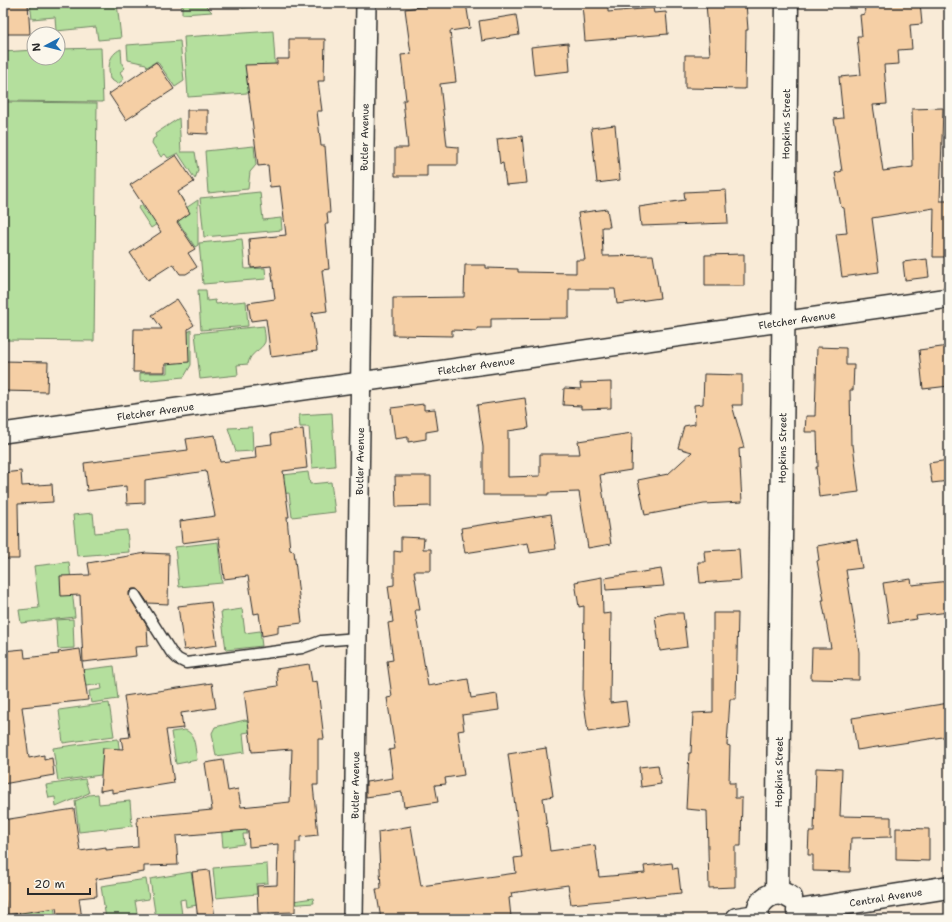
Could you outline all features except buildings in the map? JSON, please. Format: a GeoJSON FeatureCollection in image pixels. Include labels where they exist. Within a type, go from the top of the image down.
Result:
{"type":"FeatureCollection","features":[{"type":"Feature","properties":{"kind":"street","name":"Butler Avenue"},"geometry":{"type":"LineString","coordinates":[[353,919],[366,3]]}},
{"type":"Feature","properties":{"kind":"street","name":"Hopkins Street"},"geometry":{"type":"LineString","coordinates":[[777,893],[782,322],[787,3]]}},
{"type":"Feature","properties":{"kind":"street","name":"Fletcher Avenue"},"geometry":{"type":"LineString","coordinates":[[3,433],[949,298]]}},
{"type":"Feature","properties":{"kind":"street","name":"Central Avenue"},"geometry":{"type":"LineString","coordinates":[[798,915],[949,887]]}},
{"type":"Feature","properties":{"kind":"street"},"geometry":{"type":"LineString","coordinates":[[751,918],[762,900],[767,896],[777,893],[789,896],[797,905],[798,915]]}},
{"type":"Feature","properties":{"kind":"lane"},"geometry":{"type":"LineString","coordinates":[[135,595],[171,652],[178,659],[186,663],[302,648],[321,641],[356,638]]}},
{"type":"Feature","properties":{"kind":"green space"},"geometry":{"type":"Polygon","coordinates":[[[30,3],[117,3],[121,38],[98,40],[96,27],[66,30],[66,26],[56,26],[55,17],[32,19],[30,3]]]}},
{"type":"Feature","properties":{"kind":"green space"},"geometry":{"type":"Polygon","coordinates":[[[182,3],[203,3],[212,12],[182,14],[182,3]]]}},
{"type":"Feature","properties":{"kind":"green space"},"geometry":{"type":"Polygon","coordinates":[[[242,3],[279,3],[279,5],[242,8],[242,3]]]}},
{"type":"Feature","properties":{"kind":"green space"},"geometry":{"type":"Polygon","coordinates":[[[273,31],[277,91],[188,97],[184,37],[273,31]]]}},
{"type":"Feature","properties":{"kind":"green space"},"geometry":{"type":"Polygon","coordinates":[[[180,41],[184,81],[175,87],[157,61],[147,67],[146,64],[128,60],[127,45],[180,41]]]}},
{"type":"Feature","properties":{"kind":"green space"},"geometry":{"type":"Polygon","coordinates":[[[101,48],[103,102],[3,101],[3,52],[26,51],[26,66],[66,66],[66,49],[101,48]]]}},
{"type":"Feature","properties":{"kind":"green space"},"geometry":{"type":"Polygon","coordinates":[[[121,49],[122,64],[125,68],[120,72],[124,79],[118,84],[110,79],[109,66],[111,58],[121,49]]]}},
{"type":"Feature","properties":{"kind":"green space"},"geometry":{"type":"Polygon","coordinates":[[[3,102],[97,103],[94,341],[3,340],[3,102]]]}},
{"type":"Feature","properties":{"kind":"green space"},"geometry":{"type":"Polygon","coordinates":[[[179,118],[181,152],[195,152],[198,170],[195,179],[178,153],[168,158],[165,154],[161,157],[152,143],[153,139],[156,137],[155,134],[179,118]]]}},
{"type":"Feature","properties":{"kind":"green space"},"geometry":{"type":"Polygon","coordinates":[[[254,146],[256,165],[250,172],[248,189],[208,193],[205,151],[254,146]]]}},
{"type":"Feature","properties":{"kind":"green space"},"geometry":{"type":"Polygon","coordinates":[[[260,192],[263,220],[281,218],[282,230],[204,237],[200,198],[260,192]]]}},
{"type":"Feature","properties":{"kind":"green space"},"geometry":{"type":"Polygon","coordinates":[[[179,194],[186,205],[151,228],[138,208],[142,205],[147,214],[179,194]]]}},
{"type":"Feature","properties":{"kind":"green space"},"geometry":{"type":"Polygon","coordinates":[[[198,200],[198,245],[195,247],[177,220],[165,222],[198,200]]]}},
{"type":"Feature","properties":{"kind":"green space"},"geometry":{"type":"Polygon","coordinates":[[[242,239],[245,269],[265,268],[266,279],[203,284],[199,243],[242,239]]]}},
{"type":"Feature","properties":{"kind":"green space"},"geometry":{"type":"Polygon","coordinates":[[[198,290],[206,290],[207,301],[215,300],[216,304],[246,301],[248,326],[201,330],[198,290]]]}},
{"type":"Feature","properties":{"kind":"green space"},"geometry":{"type":"Polygon","coordinates":[[[264,326],[265,342],[261,348],[253,354],[248,364],[237,365],[238,375],[200,379],[195,333],[264,326]]]}},
{"type":"Feature","properties":{"kind":"green space"},"geometry":{"type":"Polygon","coordinates":[[[191,330],[191,365],[184,377],[140,381],[140,373],[167,373],[167,347],[191,330]]]}},
{"type":"Feature","properties":{"kind":"green space"},"geometry":{"type":"Polygon","coordinates":[[[332,413],[335,466],[312,468],[309,427],[300,427],[299,415],[332,413]]]}},
{"type":"Feature","properties":{"kind":"green space"},"geometry":{"type":"Polygon","coordinates":[[[252,427],[253,451],[236,452],[228,428],[252,427]]]}},
{"type":"Feature","properties":{"kind":"green space"},"geometry":{"type":"Polygon","coordinates":[[[308,472],[310,484],[331,482],[335,512],[292,517],[289,493],[229,500],[226,482],[308,472]]]}},
{"type":"Feature","properties":{"kind":"green space"},"geometry":{"type":"Polygon","coordinates":[[[93,513],[95,533],[127,530],[129,552],[77,556],[73,515],[93,513]]]}},
{"type":"Feature","properties":{"kind":"green space"},"geometry":{"type":"Polygon","coordinates":[[[218,542],[222,583],[179,587],[175,547],[218,542]]]}},
{"type":"Feature","properties":{"kind":"green space"},"geometry":{"type":"Polygon","coordinates":[[[69,562],[75,617],[21,623],[19,610],[39,608],[34,566],[69,562]]]}},
{"type":"Feature","properties":{"kind":"green space"},"geometry":{"type":"Polygon","coordinates":[[[242,609],[245,633],[260,631],[262,646],[226,650],[221,612],[242,609]]]}},
{"type":"Feature","properties":{"kind":"green space"},"geometry":{"type":"Polygon","coordinates":[[[73,619],[74,648],[58,649],[56,620],[73,619]]]}},
{"type":"Feature","properties":{"kind":"green space"},"geometry":{"type":"Polygon","coordinates":[[[114,666],[118,699],[91,703],[89,691],[102,689],[101,684],[42,692],[40,675],[114,666]]]}},
{"type":"Feature","properties":{"kind":"green space"},"geometry":{"type":"Polygon","coordinates":[[[109,703],[114,736],[63,743],[59,710],[109,703]]]}},
{"type":"Feature","properties":{"kind":"green space"},"geometry":{"type":"Polygon","coordinates":[[[245,720],[254,724],[249,732],[243,733],[245,752],[216,756],[212,733],[215,727],[245,720]]]}},
{"type":"Feature","properties":{"kind":"green space"},"geometry":{"type":"Polygon","coordinates":[[[185,730],[189,732],[193,738],[197,760],[176,764],[171,732],[185,730]]]}},
{"type":"Feature","properties":{"kind":"green space"},"geometry":{"type":"Polygon","coordinates":[[[118,739],[122,772],[58,781],[53,748],[118,739]]]}},
{"type":"Feature","properties":{"kind":"green space"},"geometry":{"type":"Polygon","coordinates":[[[85,779],[89,793],[56,807],[55,797],[49,798],[46,785],[85,779]]]}},
{"type":"Feature","properties":{"kind":"green space"},"geometry":{"type":"Polygon","coordinates":[[[98,794],[99,804],[130,801],[132,826],[79,832],[75,801],[89,795],[98,794]]]}},
{"type":"Feature","properties":{"kind":"green space"},"geometry":{"type":"Polygon","coordinates":[[[245,812],[247,834],[243,834],[244,844],[223,847],[220,814],[245,812]]]}},
{"type":"Feature","properties":{"kind":"green space"},"geometry":{"type":"Polygon","coordinates":[[[267,864],[268,883],[256,884],[257,894],[216,898],[213,868],[267,864]]]}},
{"type":"Feature","properties":{"kind":"green space"},"geometry":{"type":"Polygon","coordinates":[[[191,872],[197,905],[186,907],[185,899],[180,900],[182,915],[156,919],[150,879],[191,872]]]}},
{"type":"Feature","properties":{"kind":"green space"},"geometry":{"type":"Polygon","coordinates":[[[146,879],[149,899],[135,901],[138,919],[106,919],[101,886],[146,879]]]}},
{"type":"Feature","properties":{"kind":"green space"},"geometry":{"type":"Polygon","coordinates":[[[52,894],[56,919],[3,919],[3,901],[52,894]]]}},
{"type":"Feature","properties":{"kind":"green space"},"geometry":{"type":"Polygon","coordinates":[[[313,898],[314,903],[287,905],[293,901],[313,898]]]}}]}
